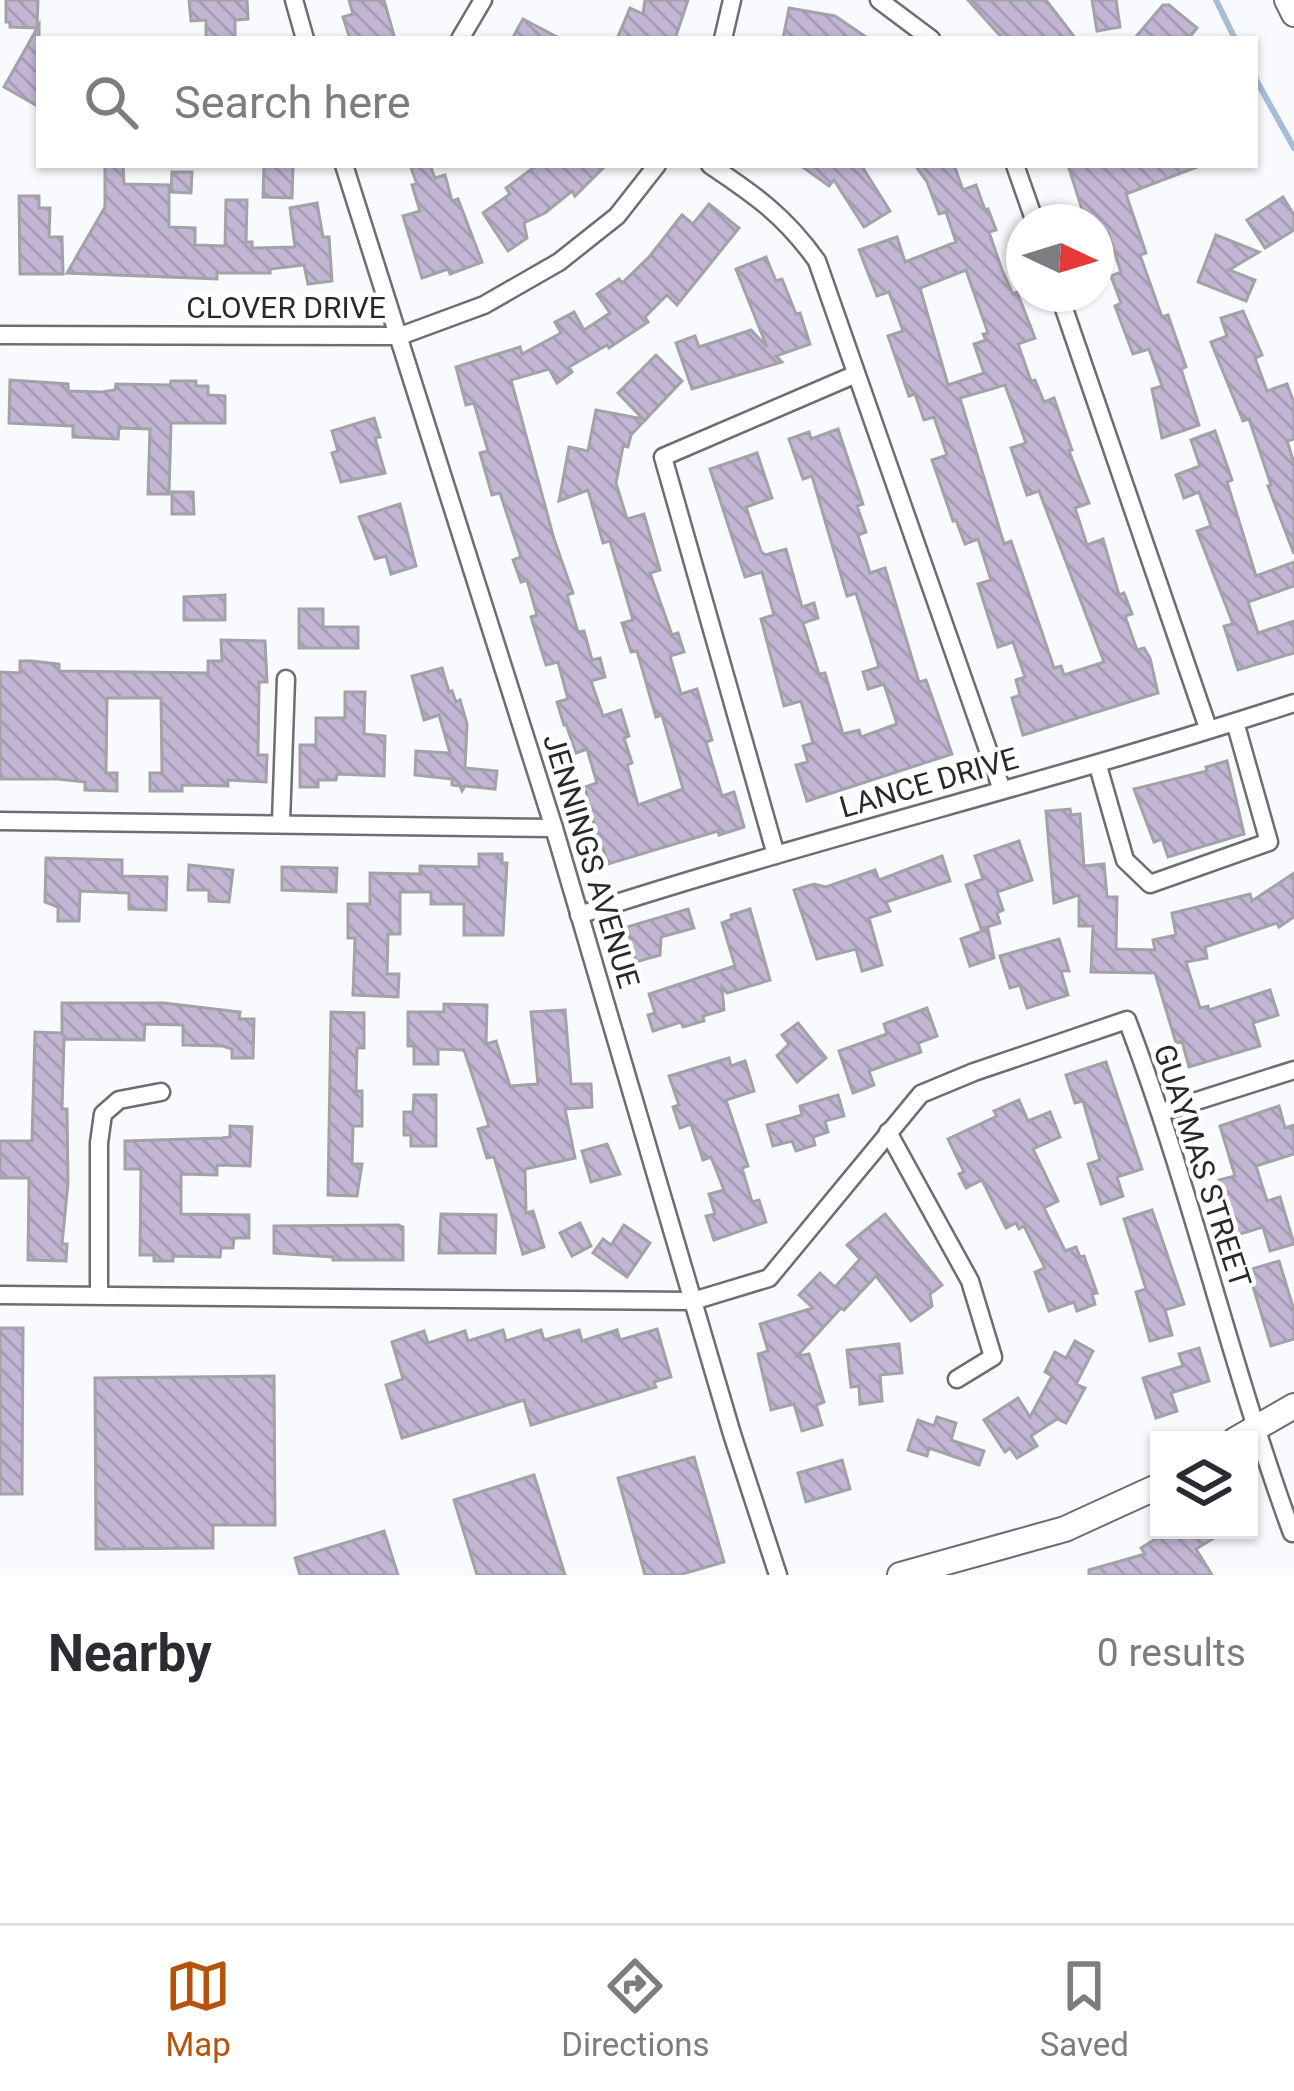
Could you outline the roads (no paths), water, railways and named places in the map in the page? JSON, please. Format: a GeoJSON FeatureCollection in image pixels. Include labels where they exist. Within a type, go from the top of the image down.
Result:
{"type":"FeatureCollection","features":[{"type":"Feature","properties":{"kind":"main road"},"geometry":{"type":"LineString","coordinates":[[1287,0],[1294,14]]}},
{"type":"Feature","properties":{"kind":"main road"},"geometry":{"type":"LineString","coordinates":[[1250,1431],[1294,1406]]}},
{"type":"Feature","properties":{"kind":"main road"},"geometry":{"type":"LineString","coordinates":[[900,1575],[964,1565],[1065,1529],[1150,1490]]}},
{"type":"Feature","properties":{"kind":"street"},"geometry":{"type":"LineString","coordinates":[[294,0],[304,36]]}},
{"type":"Feature","properties":{"kind":"street"},"geometry":{"type":"LineString","coordinates":[[462,36],[483,0]]}},
{"type":"Feature","properties":{"kind":"street"},"geometry":{"type":"LineString","coordinates":[[724,36],[732,0]]}},
{"type":"Feature","properties":{"kind":"street"},"geometry":{"type":"LineString","coordinates":[[879,0],[927,36]]}},
{"type":"Feature","properties":{"kind":"street","name":"JENNINGS AVENUE"},"geometry":{"type":"LineString","coordinates":[[345,168],[554,828],[778,1575]]}},
{"type":"Feature","properties":{"kind":"street","name":"CLOVER DRIVE"},"geometry":{"type":"LineString","coordinates":[[0,335],[400,336],[484,305],[560,262],[617,216],[655,168]]}},
{"type":"Feature","properties":{"kind":"street"},"geometry":{"type":"LineString","coordinates":[[714,168],[791,225],[817,261],[1002,790]]}},
{"type":"Feature","properties":{"kind":"street"},"geometry":{"type":"LineString","coordinates":[[1016,168],[1029,204]]}},
{"type":"Feature","properties":{"kind":"street"},"geometry":{"type":"LineString","coordinates":[[1065,312],[1208,728]]}},
{"type":"Feature","properties":{"kind":"street"},"geometry":{"type":"LineString","coordinates":[[776,854],[663,457],[854,375]]}},
{"type":"Feature","properties":{"kind":"street"},"geometry":{"type":"LineString","coordinates":[[281,822],[286,679]]}},
{"type":"Feature","properties":{"kind":"street","name":"LANCE DRIVE"},"geometry":{"type":"LineString","coordinates":[[579,915],[776,854],[1098,766],[1294,703]]}},
{"type":"Feature","properties":{"kind":"street"},"geometry":{"type":"LineString","coordinates":[[1098,766],[1125,860],[1150,884],[1269,842],[1235,722]]}},
{"type":"Feature","properties":{"kind":"street"},"geometry":{"type":"LineString","coordinates":[[0,821],[554,828]]}},
{"type":"Feature","properties":{"kind":"street","name":"GUAYMAS STREET"},"geometry":{"type":"LineString","coordinates":[[0,1295],[693,1301],[769,1279],[921,1094],[1127,1020],[1162,1112],[1244,1431]]}},
{"type":"Feature","properties":{"kind":"street"},"geometry":{"type":"LineString","coordinates":[[1162,1112],[1294,1070]]}},
{"type":"Feature","properties":{"kind":"street"},"geometry":{"type":"LineString","coordinates":[[99,1295],[103,1114],[119,1100],[161,1092]]}},
{"type":"Feature","properties":{"kind":"street"},"geometry":{"type":"LineString","coordinates":[[888,1132],[970,1281],[993,1357],[957,1379]]}},
{"type":"Feature","properties":{"kind":"street","name":"GUAYMAS STREET"},"geometry":{"type":"LineString","coordinates":[[1258,1461],[1292,1533]]}},
{"type":"Feature","properties":{"kind":"waterway"},"geometry":{"type":"LineString","coordinates":[[1216,0],[1234,36]]}},
{"type":"Feature","properties":{"kind":"waterway"},"geometry":{"type":"LineString","coordinates":[[1258,83],[1294,148]]}}]}
